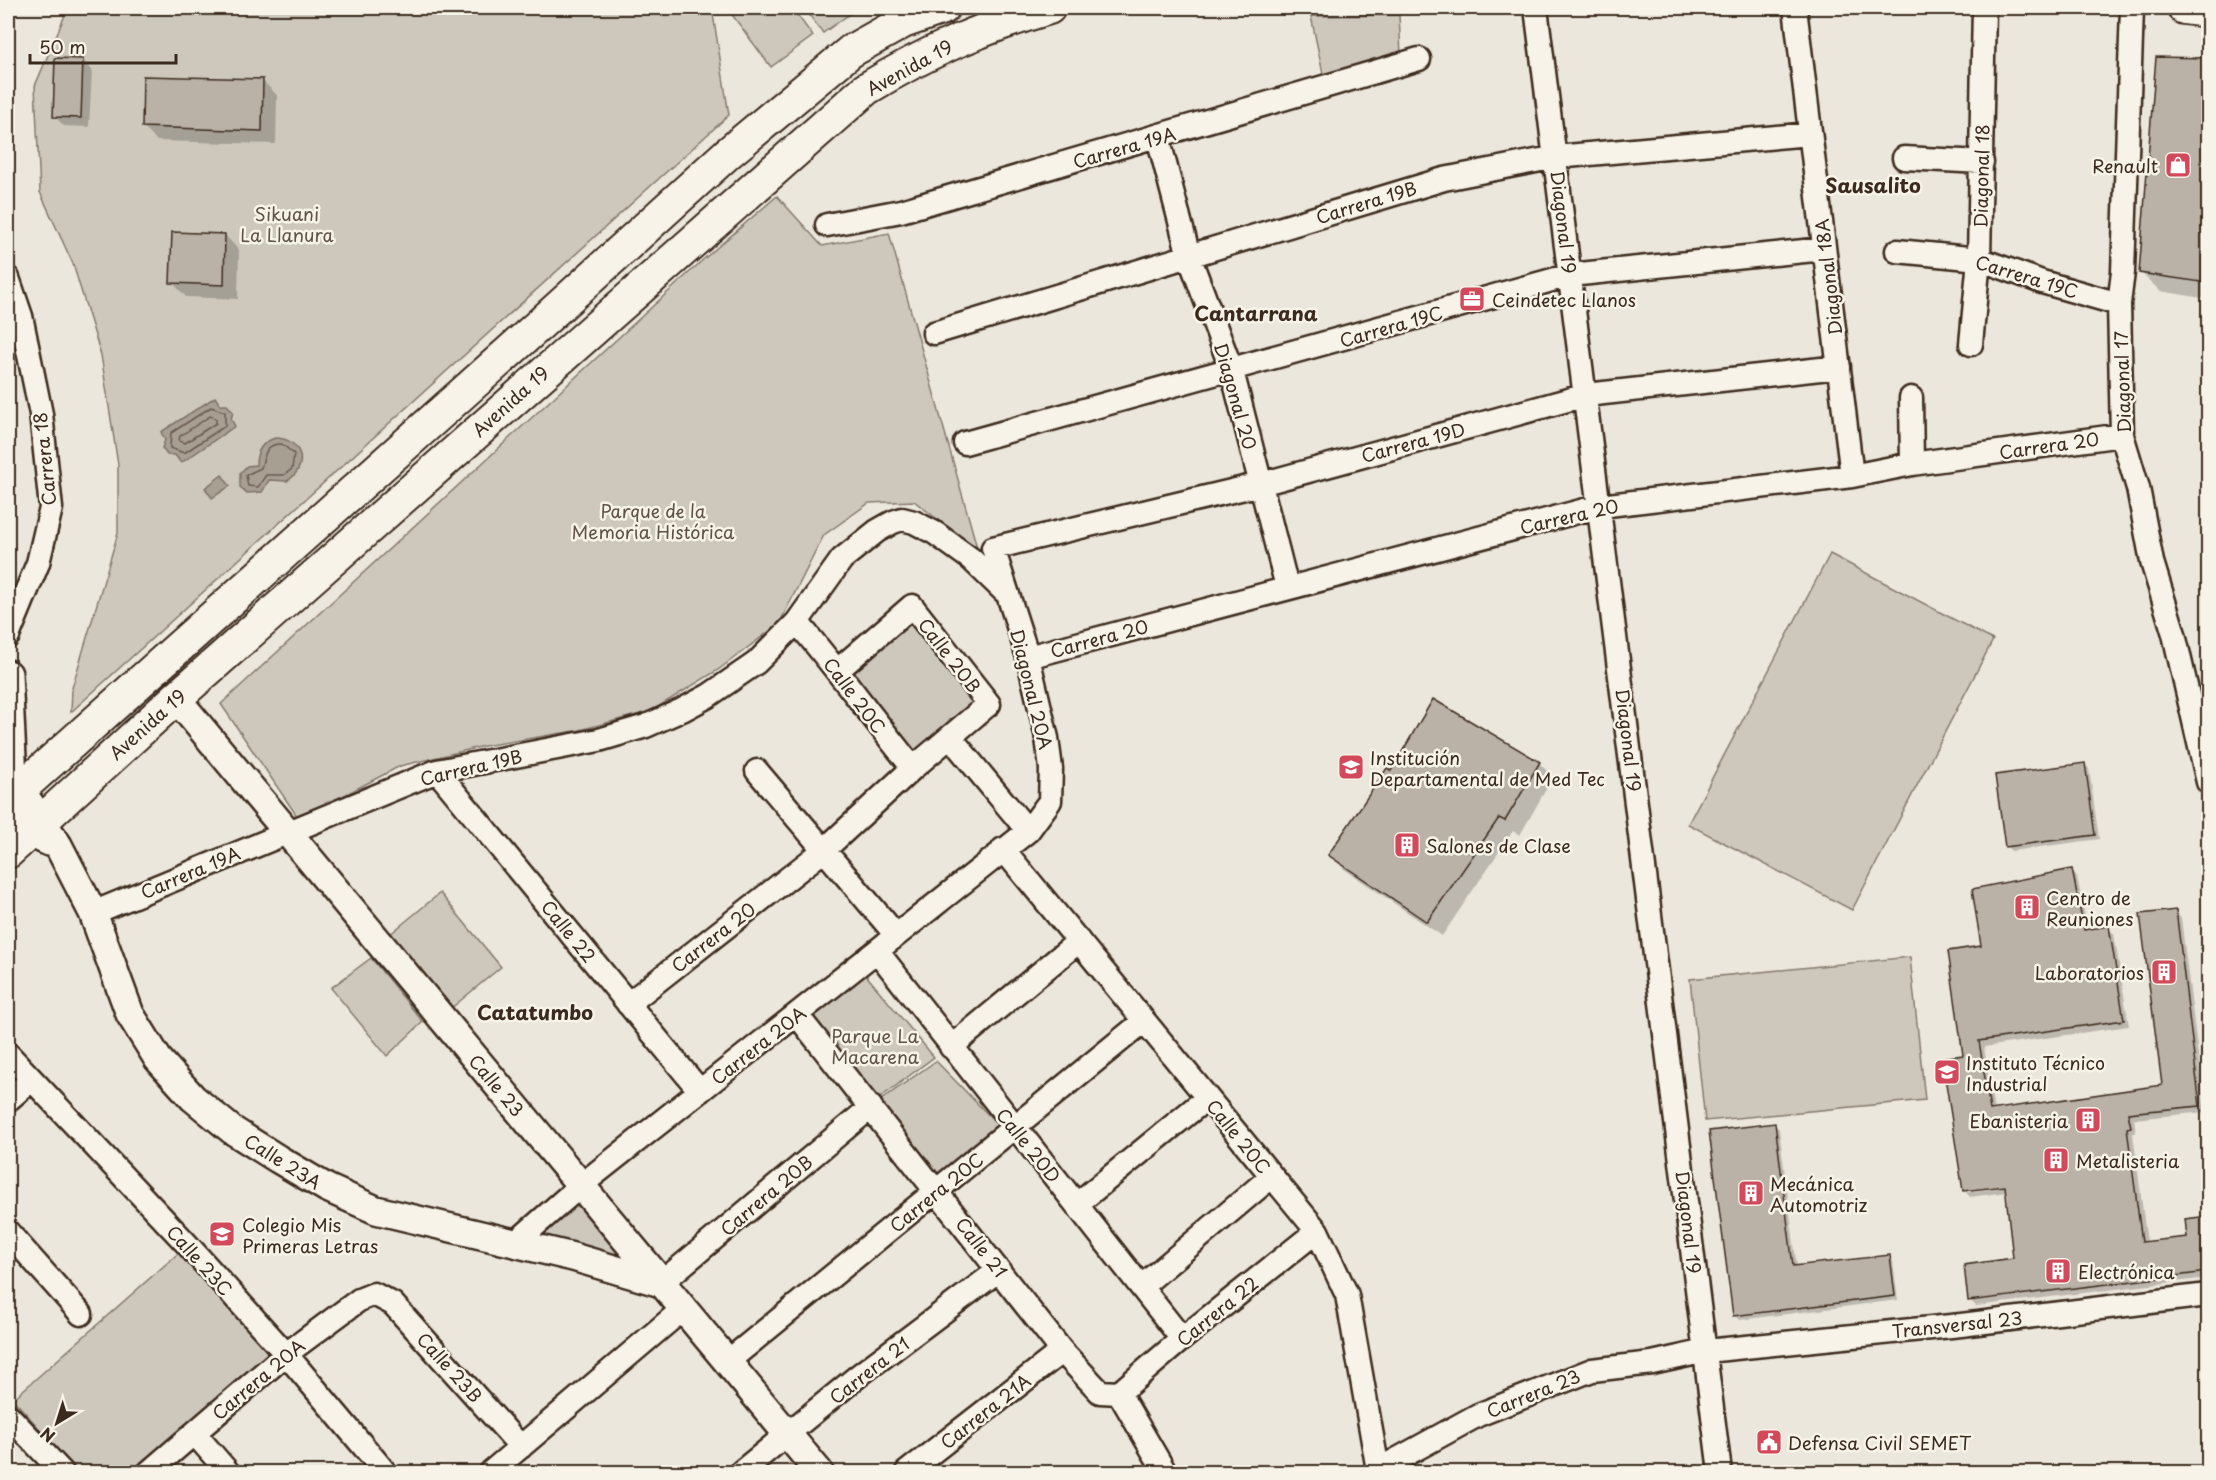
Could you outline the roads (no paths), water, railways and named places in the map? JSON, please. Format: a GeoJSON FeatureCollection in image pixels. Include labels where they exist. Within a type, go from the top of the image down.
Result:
{"type":"FeatureCollection","features":[{"type":"Feature","properties":{"kind":"main road","name":"Avenida 19"},"geometry":{"type":"LineString","coordinates":[[12,798],[539,326],[727,154],[851,51],[903,22],[943,8]]}},
{"type":"Feature","properties":{"kind":"main road","name":"Avenida 19"},"geometry":{"type":"LineString","coordinates":[[26,834],[176,698],[866,89],[915,59],[981,29],[1049,8]]}},
{"type":"Feature","properties":{"kind":"main road"},"geometry":{"type":"LineString","coordinates":[[2184,8],[2208,11]]}},
{"type":"Feature","properties":{"kind":"street","name":"Diagonal 19"},"geometry":{"type":"LineString","coordinates":[[1536,8],[1720,1473]]}},
{"type":"Feature","properties":{"kind":"street","name":"Diagonal 18A"},"geometry":{"type":"LineString","coordinates":[[1795,8],[1852,476]]}},
{"type":"Feature","properties":{"kind":"street","name":"Diagonal 18"},"geometry":{"type":"LineString","coordinates":[[1971,344],[1979,258],[1984,8]]}},
{"type":"Feature","properties":{"kind":"street","name":"Diagonal 17"},"geometry":{"type":"LineString","coordinates":[[2132,8],[2124,272],[2120,304],[2122,435],[2138,488],[2152,562],[2174,634],[2208,782]]}},
{"type":"Feature","properties":{"kind":"street","name":"Carrera 19A"},"geometry":{"type":"LineString","coordinates":[[827,225],[901,211],[1419,59]]}},
{"type":"Feature","properties":{"kind":"street","name":"Carrera 19B"},"geometry":{"type":"LineString","coordinates":[[934,333],[1444,179],[1556,157],[1810,134]]}},
{"type":"Feature","properties":{"kind":"street","name":"Diagonal 20"},"geometry":{"type":"LineString","coordinates":[[1158,137],[1189,256],[1232,371],[1287,587]]}},
{"type":"Feature","properties":{"kind":"street"},"geometry":{"type":"LineString","coordinates":[[1904,158],[1982,162]]}},
{"type":"Feature","properties":{"kind":"street","name":"Carrera 19C"},"geometry":{"type":"LineString","coordinates":[[965,443],[1232,371],[1570,275],[1824,249]]}},
{"type":"Feature","properties":{"kind":"street","name":"Carrera 19C"},"geometry":{"type":"LineString","coordinates":[[1897,251],[1979,258],[2042,282],[2120,304]]}},
{"type":"Feature","properties":{"kind":"street","name":"Carrera 18"},"geometry":{"type":"LineString","coordinates":[[8,278],[21,316],[41,414],[51,508],[38,563],[8,636]]}},
{"type":"Feature","properties":{"kind":"street","name":"Carrera 19D"},"geometry":{"type":"LineString","coordinates":[[993,548],[1261,484],[1586,395],[1839,367]]}},
{"type":"Feature","properties":{"kind":"street"},"geometry":{"type":"LineString","coordinates":[[1911,398],[1912,464]]}},
{"type":"Feature","properties":{"kind":"street","name":"Carrera 20"},"geometry":{"type":"LineString","coordinates":[[1028,657],[1600,506],[1852,476],[1912,464],[2122,435]]}},
{"type":"Feature","properties":{"kind":"street"},"geometry":{"type":"LineString","coordinates":[[797,622],[842,559],[877,531],[903,519],[914,522],[954,545],[1005,592]]}},
{"type":"Feature","properties":{"kind":"street","name":"Diagonal 20A"},"geometry":{"type":"LineString","coordinates":[[993,548],[1005,592],[1028,657],[1047,738],[1051,769],[1050,801],[1028,831],[1004,849]]}},
{"type":"Feature","properties":{"kind":"street","name":"Calle 20B"},"geometry":{"type":"LineString","coordinates":[[838,670],[912,606],[989,704]]}},
{"type":"Feature","properties":{"kind":"street","name":"Carrera 19B"},"geometry":{"type":"LineString","coordinates":[[287,831],[437,771],[628,732],[655,722],[708,696],[756,663],[797,622]]}},
{"type":"Feature","properties":{"kind":"street","name":"Calle 20C"},"geometry":{"type":"LineString","coordinates":[[797,622],[838,670],[853,693],[913,768]]}},
{"type":"Feature","properties":{"kind":"street"},"geometry":{"type":"LineString","coordinates":[[8,674],[12,798],[26,834]]}},
{"type":"Feature","properties":{"kind":"street","name":"Calle 23"},"geometry":{"type":"LineString","coordinates":[[176,698],[819,1473]]}},
{"type":"Feature","properties":{"kind":"street","name":"Carrera 20"},"geometry":{"type":"LineString","coordinates":[[628,1004],[822,851],[913,768],[989,704]]}},
{"type":"Feature","properties":{"kind":"street"},"geometry":{"type":"LineString","coordinates":[[951,738],[1028,831]]}},
{"type":"Feature","properties":{"kind":"street","name":"Calle 22"},"geometry":{"type":"LineString","coordinates":[[437,771],[700,1090]]}},
{"type":"Feature","properties":{"kind":"street"},"geometry":{"type":"LineString","coordinates":[[757,771],[822,851],[896,935]]}},
{"type":"Feature","properties":{"kind":"street","name":"Carrera 19A"},"geometry":{"type":"LineString","coordinates":[[93,913],[287,831]]}},
{"type":"Feature","properties":{"kind":"street","name":"Calle 23A"},"geometry":{"type":"LineString","coordinates":[[26,834],[58,845],[93,913],[130,1014],[158,1059],[193,1098],[232,1130],[327,1188],[376,1210],[573,1257],[661,1283]]}},
{"type":"Feature","properties":{"kind":"street","name":"Calle 20C"},"geometry":{"type":"LineString","coordinates":[[1004,849],[1317,1231],[1347,1295],[1376,1471]]}},
{"type":"Feature","properties":{"kind":"street","name":"Carrera 20A"},"geometry":{"type":"LineString","coordinates":[[514,1244],[580,1185],[1004,849]]}},
{"type":"Feature","properties":{"kind":"street"},"geometry":{"type":"LineString","coordinates":[[951,1047],[1078,941]]}},
{"type":"Feature","properties":{"kind":"street","name":"Calle 20D"},"geometry":{"type":"LineString","coordinates":[[877,951],[1182,1339]]}},
{"type":"Feature","properties":{"kind":"street","name":"Calle 21"},"geometry":{"type":"LineString","coordinates":[[796,1015],[939,1191],[1062,1351],[1100,1392],[1119,1393]]}},
{"type":"Feature","properties":{"kind":"street","name":"Carrera 20C"},"geometry":{"type":"LineString","coordinates":[[727,1362],[939,1191],[1144,1021]]}},
{"type":"Feature","properties":{"kind":"street","name":"Calle 23C"},"geometry":{"type":"LineString","coordinates":[[8,1054],[185,1242],[285,1354],[385,1473]]}},
{"type":"Feature","properties":{"kind":"street"},"geometry":{"type":"LineString","coordinates":[[8,1100],[31,1080]]}},
{"type":"Feature","properties":{"kind":"street"},"geometry":{"type":"LineString","coordinates":[[1077,1204],[1207,1098]]}},
{"type":"Feature","properties":{"kind":"street","name":"Carrera 20B"},"geometry":{"type":"LineString","coordinates":[[661,1283],[871,1107]]}},
{"type":"Feature","properties":{"kind":"street"},"geometry":{"type":"LineString","coordinates":[[1142,1286],[1272,1176]]}},
{"type":"Feature","properties":{"kind":"street","name":"Carrera 22"},"geometry":{"type":"LineString","coordinates":[[1119,1393],[1182,1339],[1317,1231]]}},
{"type":"Feature","properties":{"kind":"street"},"geometry":{"type":"LineString","coordinates":[[8,1232],[81,1314]]}},
{"type":"Feature","properties":{"kind":"street","name":"Carrera 21"},"geometry":{"type":"LineString","coordinates":[[741,1473],[858,1376],[999,1270]]}},
{"type":"Feature","properties":{"kind":"street","name":"Carrera 20A"},"geometry":{"type":"LineString","coordinates":[[148,1473],[285,1354],[359,1300],[374,1294]]}},
{"type":"Feature","properties":{"kind":"street","name":"Calle 23B"},"geometry":{"type":"LineString","coordinates":[[374,1294],[393,1304],[520,1446]]}},
{"type":"Feature","properties":{"kind":"street","name":"Transversal 23"},"geometry":{"type":"LineString","coordinates":[[1706,1351],[1960,1325],[2208,1294]]}},
{"type":"Feature","properties":{"kind":"street"},"geometry":{"type":"LineString","coordinates":[[491,1473],[683,1309]]}},
{"type":"Feature","properties":{"kind":"street","name":"Carrera 21A"},"geometry":{"type":"LineString","coordinates":[[907,1473],[1062,1351]]}},
{"type":"Feature","properties":{"kind":"street","name":"Carrera 23"},"geometry":{"type":"LineString","coordinates":[[1376,1471],[1406,1464],[1478,1415],[1553,1384],[1592,1371],[1652,1363],[1706,1351]]}},
{"type":"Feature","properties":{"kind":"street"},"geometry":{"type":"LineString","coordinates":[[1119,1393],[1165,1473]]}},
{"type":"Feature","properties":{"kind":"street"},"geometry":{"type":"LineString","coordinates":[[12,1430],[62,1473]]}},
{"type":"Feature","properties":{"kind":"street"},"geometry":{"type":"LineString","coordinates":[[195,1434],[228,1473]]}},
{"type":"Feature","properties":{"kind":"water"},"geometry":{"type":"Polygon","coordinates":[[[215,397],[220,405],[227,405],[233,412],[231,419],[235,426],[181,463],[175,455],[167,455],[162,448],[165,440],[161,432],[215,397]]]}},
{"type":"Feature","properties":{"kind":"water"},"geometry":{"type":"Polygon","coordinates":[[[275,438],[284,439],[297,448],[300,454],[299,468],[287,481],[269,480],[262,492],[247,493],[240,487],[240,473],[247,466],[256,465],[257,455],[261,448],[275,438]]]}},
{"type":"Feature","properties":{"kind":"water"},"geometry":{"type":"Polygon","coordinates":[[[222,475],[230,486],[212,498],[205,488],[222,475]]]}},
{"type":"Feature","properties":{"kind":"place","name":"Renault"},"geometry":{"type":"Point","coordinates":[2178,165]}},
{"type":"Feature","properties":{"kind":"place","name":"Ceindetec Llanos"},"geometry":{"type":"Point","coordinates":[1472,299]}},
{"type":"Feature","properties":{"kind":"place","name":"Institución Departamental de Med Tec"},"geometry":{"type":"Point","coordinates":[1351,767]}},
{"type":"Feature","properties":{"kind":"place","name":"Salones de Clase"},"geometry":{"type":"Point","coordinates":[1407,845]}},
{"type":"Feature","properties":{"kind":"place","name":"Centro de Reuniones"},"geometry":{"type":"Point","coordinates":[2027,907]}},
{"type":"Feature","properties":{"kind":"place","name":"Laboratorios"},"geometry":{"type":"Point","coordinates":[2164,972]}},
{"type":"Feature","properties":{"kind":"place","name":"Instituto Técnico Industrial"},"geometry":{"type":"Point","coordinates":[1947,1072]}},
{"type":"Feature","properties":{"kind":"place","name":"Ebanisteria"},"geometry":{"type":"Point","coordinates":[2088,1120]}},
{"type":"Feature","properties":{"kind":"place","name":"Metalisteria"},"geometry":{"type":"Point","coordinates":[2056,1160]}},
{"type":"Feature","properties":{"kind":"place","name":"Mecánica Automotriz"},"geometry":{"type":"Point","coordinates":[1751,1193]}},
{"type":"Feature","properties":{"kind":"place","name":"Colegio Mis Primeras Letras"},"geometry":{"type":"Point","coordinates":[222,1234]}},
{"type":"Feature","properties":{"kind":"place","name":"Electrónica"},"geometry":{"type":"Point","coordinates":[2058,1271]}},
{"type":"Feature","properties":{"kind":"place","name":"Defensa Civil SEMET"},"geometry":{"type":"Point","coordinates":[1769,1442]}},
{"type":"Feature","properties":{"kind":"district","name":"Sausalito"},"geometry":{"type":"Point","coordinates":[1873,185]}},
{"type":"Feature","properties":{"kind":"district","name":"Cantarrana"},"geometry":{"type":"Point","coordinates":[1256,313]}},
{"type":"Feature","properties":{"kind":"district","name":"Catatumbo"},"geometry":{"type":"Point","coordinates":[535,1012]}},
{"type":"Feature","properties":{"kind":"park label","name":"Sikuani La Llanura"},"geometry":{"type":"Point","coordinates":[287,223]}},
{"type":"Feature","properties":{"kind":"park label","name":"Parque de la Memoria Histórica"},"geometry":{"type":"Point","coordinates":[653,520]}},
{"type":"Feature","properties":{"kind":"park label","name":"Parque La Macarena"},"geometry":{"type":"Point","coordinates":[875,1045]}}]}
